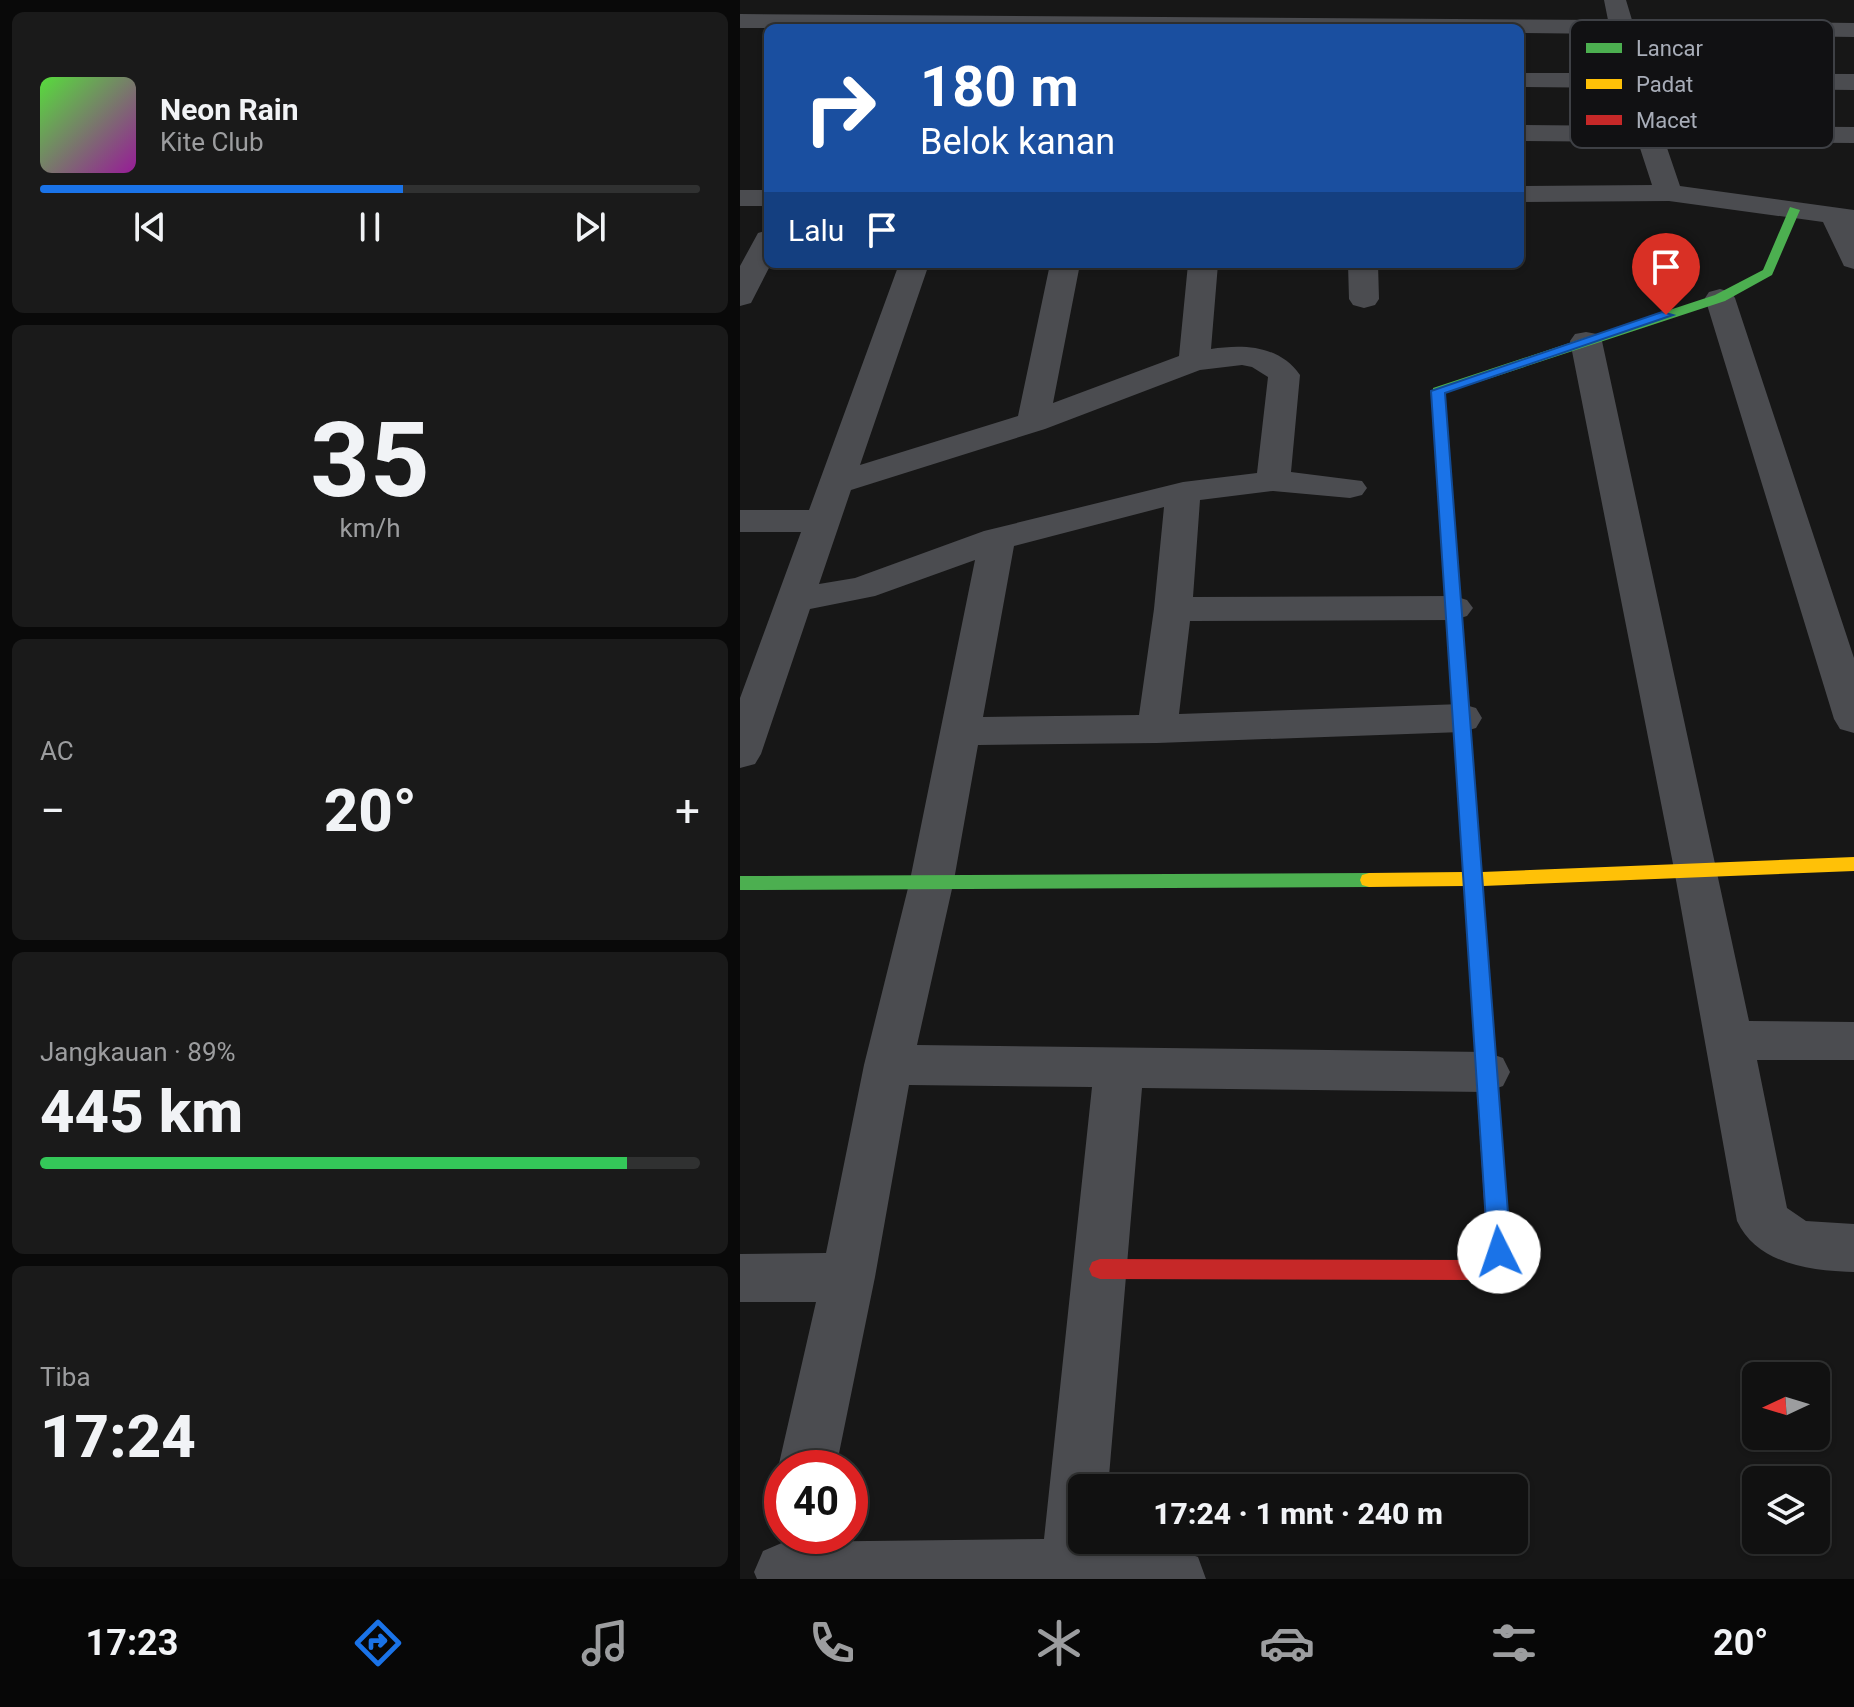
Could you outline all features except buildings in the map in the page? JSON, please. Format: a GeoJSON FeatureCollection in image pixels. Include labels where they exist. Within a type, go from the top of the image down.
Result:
{"type":"FeatureCollection","features":[{"type":"Feature","properties":{"kind":"street"},"geometry":{"type":"LineString","coordinates":[[740,45],[747,21],[767,0]]}},
{"type":"Feature","properties":{"kind":"street"},"geometry":{"type":"LineString","coordinates":[[1614,0],[1620,20]]}},
{"type":"Feature","properties":{"kind":"street"},"geometry":{"type":"LineString","coordinates":[[747,21],[873,16],[1223,17],[1456,24]]}},
{"type":"Feature","properties":{"kind":"street"},"geometry":{"type":"LineString","coordinates":[[1740,20],[1834,20]]}},
{"type":"Feature","properties":{"kind":"street"},"geometry":{"type":"LineString","coordinates":[[1524,26],[1570,27]]}},
{"type":"Feature","properties":{"kind":"street"},"geometry":{"type":"LineString","coordinates":[[1530,80],[1570,80]]}},
{"type":"Feature","properties":{"kind":"street"},"geometry":{"type":"LineString","coordinates":[[1834,82],[1854,82]]}},
{"type":"Feature","properties":{"kind":"street"},"geometry":{"type":"LineString","coordinates":[[1524,133],[1570,133]]}},
{"type":"Feature","properties":{"kind":"street"},"geometry":{"type":"LineString","coordinates":[[1834,135],[1854,135]]}},
{"type":"Feature","properties":{"kind":"street"},"geometry":{"type":"LineString","coordinates":[[1654,148],[1669,193]]}},
{"type":"Feature","properties":{"kind":"street"},"geometry":{"type":"LineString","coordinates":[[1524,194],[1669,193],[1844,217],[1854,260]]}},
{"type":"Feature","properties":{"kind":"street"},"geometry":{"type":"LineString","coordinates":[[740,198],[764,198]]}},
{"type":"Feature","properties":{"kind":"street"},"geometry":{"type":"LineString","coordinates":[[1100,1269],[1451,1272],[1483,1270],[1499,1252],[1438,391],[1720,298],[1768,272],[1794,210]]}},
{"type":"Feature","properties":{"kind":"street"},"geometry":{"type":"LineString","coordinates":[[740,297],[764,247]]}},
{"type":"Feature","properties":{"kind":"street"},"geometry":{"type":"LineString","coordinates":[[740,754],[913,268]]}},
{"type":"Feature","properties":{"kind":"street"},"geometry":{"type":"LineString","coordinates":[[1033,422],[1064,268]]}},
{"type":"Feature","properties":{"kind":"street"},"geometry":{"type":"LineString","coordinates":[[1194,361],[1203,268]]}},
{"type":"Feature","properties":{"kind":"street"},"geometry":{"type":"LineString","coordinates":[[1363,268],[1364,299]]}},
{"type":"Feature","properties":{"kind":"street"},"geometry":{"type":"LineString","coordinates":[[1720,298],[1854,719]]}},
{"type":"Feature","properties":{"kind":"street"},"geometry":{"type":"LineString","coordinates":[[1586,341],[1696,869],[1763,1221],[1784,1238],[1812,1247],[1854,1248]]}},
{"type":"Feature","properties":{"kind":"street"},"geometry":{"type":"LineString","coordinates":[[836,484],[1033,422],[1194,361],[1248,355],[1270,361],[1284,375],[1273,481]]}},
{"type":"Feature","properties":{"kind":"street"},"geometry":{"type":"LineString","coordinates":[[795,600],[862,588],[997,539],[1183,492],[1273,481],[1350,488]]}},
{"type":"Feature","properties":{"kind":"street"},"geometry":{"type":"LineString","coordinates":[[1157,729],[1173,609],[1183,492]]}},
{"type":"Feature","properties":{"kind":"street"},"geometry":{"type":"LineString","coordinates":[[740,521],[823,521]]}},
{"type":"Feature","properties":{"kind":"street"},"geometry":{"type":"LineString","coordinates":[[811,1450],[848,1277],[888,1065],[932,880],[997,539]]}},
{"type":"Feature","properties":{"kind":"street"},"geometry":{"type":"LineString","coordinates":[[1173,609],[1454,608]]}},
{"type":"Feature","properties":{"kind":"street"},"geometry":{"type":"LineString","coordinates":[[959,731],[1157,729],[1462,718]]}},
{"type":"Feature","properties":{"kind":"street"},"geometry":{"type":"LineString","coordinates":[[740,883],[1473,879],[1854,864]]}},
{"type":"Feature","properties":{"kind":"street"},"geometry":{"type":"LineString","coordinates":[[1730,1040],[1854,1041]]}},
{"type":"Feature","properties":{"kind":"street"},"geometry":{"type":"LineString","coordinates":[[888,1065],[1486,1072]]}},
{"type":"Feature","properties":{"kind":"street"},"geometry":{"type":"LineString","coordinates":[[1071,1569],[1119,1067]]}},
{"type":"Feature","properties":{"kind":"street"},"geometry":{"type":"LineString","coordinates":[[740,1278],[848,1277]]}},
{"type":"Feature","properties":{"kind":"street"},"geometry":{"type":"LineString","coordinates":[[787,1562],[1154,1571],[1176,1579]]}},
{"type":"Feature","properties":{"kind":"traffic: fast"},"geometry":{"type":"LineString","coordinates":[[1444,474],[1438,391],[1720,298],[1768,272],[1794,210]]}},
{"type":"Feature","properties":{"kind":"traffic: fast"},"geometry":{"type":"LineString","coordinates":[[740,883],[1369,880]]}},
{"type":"Feature","properties":{"kind":"traffic: slow"},"geometry":{"type":"LineString","coordinates":[[1470,841],[1492,1152]]}},
{"type":"Feature","properties":{"kind":"traffic: slow"},"geometry":{"type":"LineString","coordinates":[[1369,880],[1473,879],[1854,864]]}},
{"type":"Feature","properties":{"kind":"traffic: jam"},"geometry":{"type":"LineString","coordinates":[[1444,474],[1470,841]]}},
{"type":"Feature","properties":{"kind":"traffic: jam"},"geometry":{"type":"LineString","coordinates":[[1100,1269],[1478,1270],[1490,1264],[1499,1252],[1492,1152]]}},
{"type":"Feature","properties":{"kind":"route"},"geometry":{"type":"LineString","coordinates":[[1499,1252],[1438,391],[1666,315]]}}]}
